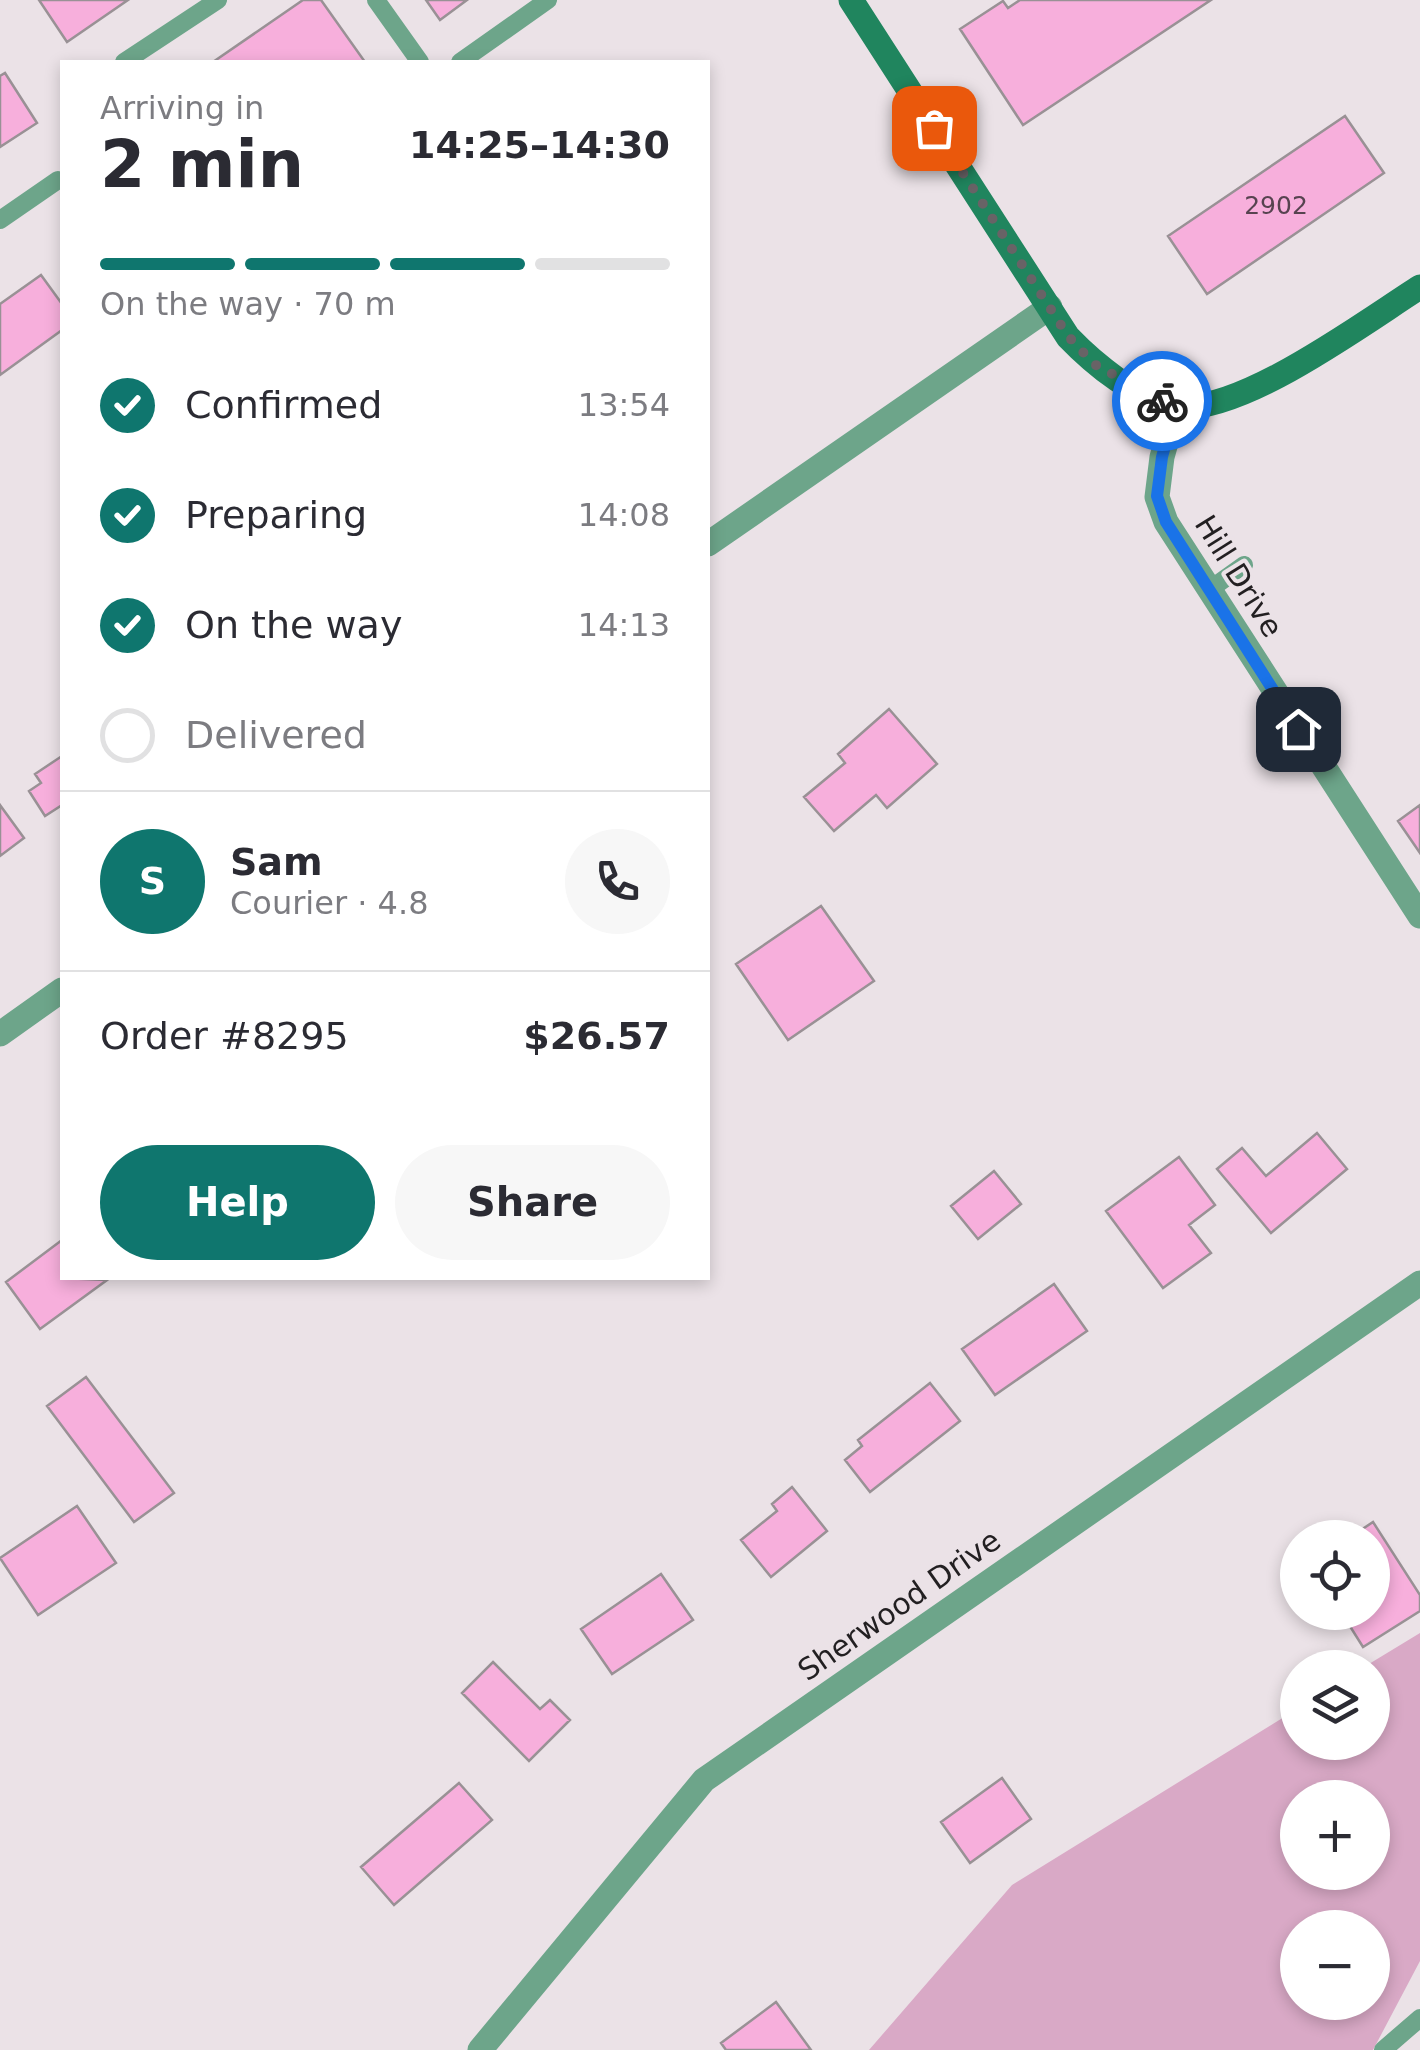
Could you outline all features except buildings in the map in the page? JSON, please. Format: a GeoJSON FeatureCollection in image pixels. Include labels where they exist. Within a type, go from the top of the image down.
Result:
{"type":"FeatureCollection","features":[{"type":"Feature","properties":{"kind":"street"},"geometry":{"type":"LineString","coordinates":[[851,0],[1068,336],[1094,364],[1145,394],[1176,406],[1214,402],[1284,374],[1420,287]]}},
{"type":"Feature","properties":{"kind":"street"},"geometry":{"type":"LineString","coordinates":[[710,543],[1050,307]]}},
{"type":"Feature","properties":{"kind":"street","name":"Hill Drive"},"geometry":{"type":"LineString","coordinates":[[1176,406],[1162,457],[1157,496],[1166,522],[1420,916]]}},
{"type":"Feature","properties":{"kind":"street"},"geometry":{"type":"LineString","coordinates":[[0,1034],[60,991]]}},
{"type":"Feature","properties":{"kind":"street","name":"Sherwood Drive"},"geometry":{"type":"LineString","coordinates":[[480,2050],[704,1780],[1420,1283]]}},
{"type":"Feature","properties":{"kind":"lane"},"geometry":{"type":"LineString","coordinates":[[127,60],[218,0]]}},
{"type":"Feature","properties":{"kind":"lane"},"geometry":{"type":"LineString","coordinates":[[376,0],[419,60]]}},
{"type":"Feature","properties":{"kind":"lane"},"geometry":{"type":"LineString","coordinates":[[463,60],[548,0]]}},
{"type":"Feature","properties":{"kind":"lane"},"geometry":{"type":"LineString","coordinates":[[0,220],[58,180]]}},
{"type":"Feature","properties":{"kind":"lane"},"geometry":{"type":"LineString","coordinates":[[1209,590],[1244,565]]}},
{"type":"Feature","properties":{"kind":"lane"},"geometry":{"type":"LineString","coordinates":[[1383,2050],[1420,2018]]}},
{"type":"Feature","properties":{"kind":"shaded area"},"geometry":{"type":"Polygon","coordinates":[[[1420,1633],[1420,1961],[1390,2018],[1390,1910],[1280,1910],[1280,2020],[1389,2020],[1373,2050],[869,2050],[1012,1885],[1280,1719],[1280,1760],[1390,1760],[1390,1651],[1420,1633]]]}},
{"type":"Feature","properties":{"kind":"way so far"},"geometry":{"type":"LineString","coordinates":[[934,128],[1068,336],[1094,364],[1162,401]]}},
{"type":"Feature","properties":{"kind":"route"},"geometry":{"type":"LineString","coordinates":[[1162,401],[1176,406],[1162,457],[1157,496],[1166,522],[1298,729]]}}]}
